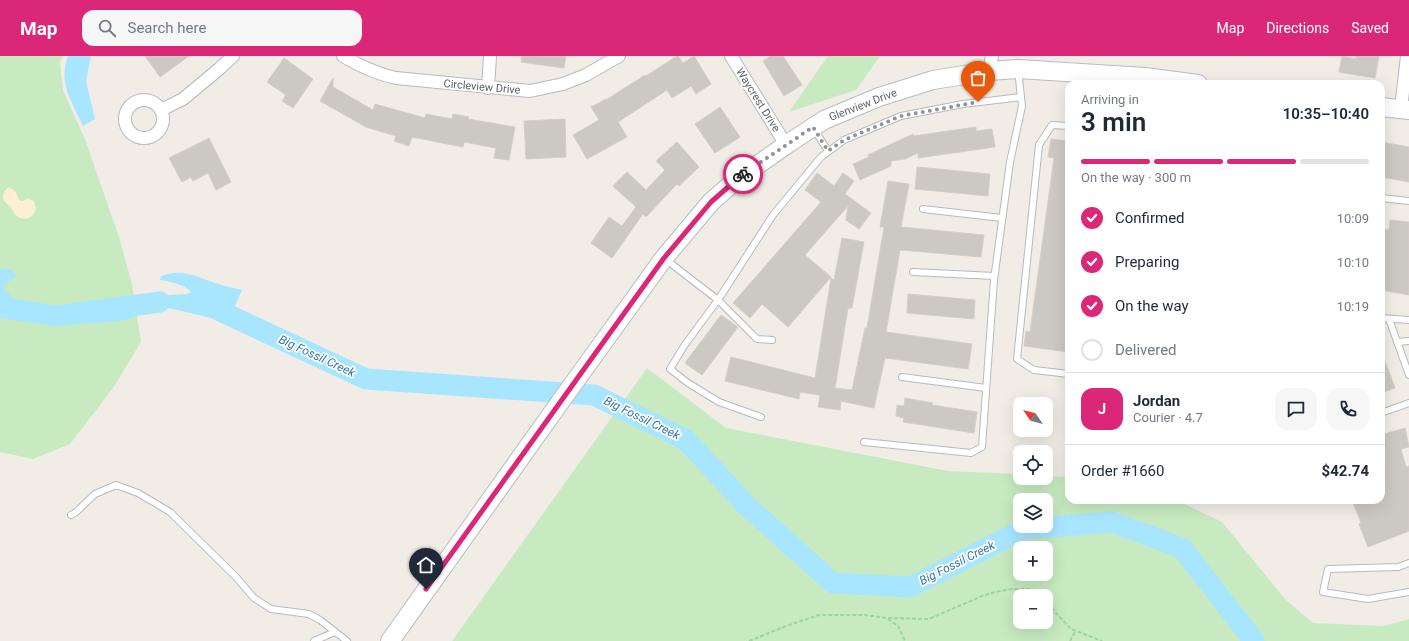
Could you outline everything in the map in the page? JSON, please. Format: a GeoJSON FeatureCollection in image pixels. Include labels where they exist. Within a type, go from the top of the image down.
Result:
{"type":"FeatureCollection","features":[{"type":"Feature","properties":{"kind":"main road","name":"Glenview Drive"},"geometry":{"type":"LineString","coordinates":[[390,641],[664,258],[711,202],[736,180],[824,120],[879,97],[990,64],[1018,69],[1145,80]]}},
{"type":"Feature","properties":{"kind":"main road"},"geometry":{"type":"LineString","coordinates":[[1385,106],[1405,109]]}},
{"type":"Feature","properties":{"kind":"street"},"geometry":{"type":"LineString","coordinates":[[161,110],[183,99],[233,56]]}},
{"type":"Feature","properties":{"kind":"street","name":"Circleview Drive"},"geometry":{"type":"LineString","coordinates":[[343,56],[378,74],[396,78],[530,91],[563,84],[586,75],[619,56]]}},
{"type":"Feature","properties":{"kind":"street"},"geometry":{"type":"LineString","coordinates":[[488,88],[490,56]]}},
{"type":"Feature","properties":{"kind":"street","name":"Waycrest Drive"},"geometry":{"type":"LineString","coordinates":[[731,56],[786,145]]}},
{"type":"Feature","properties":{"kind":"street"},"geometry":{"type":"LineString","coordinates":[[1405,109],[1407,56]]}},
{"type":"Feature","properties":{"kind":"lane"},"geometry":{"type":"LineString","coordinates":[[864,442],[971,453],[982,447],[994,276],[1010,162],[1022,106],[1018,69]]}},
{"type":"Feature","properties":{"kind":"lane"},"geometry":{"type":"LineString","coordinates":[[761,417],[719,402],[688,383],[670,369],[684,346],[718,300],[773,214],[821,157],[844,140],[901,116],[963,104],[1021,97]]}},
{"type":"Feature","properties":{"kind":"lane"},"geometry":{"type":"LineString","coordinates":[[1065,126],[1052,124],[1039,144],[1017,359],[1034,370],[1065,374]]}},
{"type":"Feature","properties":{"kind":"lane"},"geometry":{"type":"LineString","coordinates":[[813,127],[828,151]]}},
{"type":"Feature","properties":{"kind":"lane"},"geometry":{"type":"LineString","coordinates":[[1385,198],[1409,201]]}},
{"type":"Feature","properties":{"kind":"lane"},"geometry":{"type":"LineString","coordinates":[[923,209],[1002,218]]}},
{"type":"Feature","properties":{"kind":"lane"},"geometry":{"type":"LineString","coordinates":[[664,258],[718,300],[757,339],[772,340]]}},
{"type":"Feature","properties":{"kind":"lane"},"geometry":{"type":"LineString","coordinates":[[913,272],[994,276]]}},
{"type":"Feature","properties":{"kind":"lane"},"geometry":{"type":"LineString","coordinates":[[1385,318],[1409,320]]}},
{"type":"Feature","properties":{"kind":"lane"},"geometry":{"type":"LineString","coordinates":[[1390,319],[1409,376]]}},
{"type":"Feature","properties":{"kind":"lane"},"geometry":{"type":"LineString","coordinates":[[1398,342],[1409,341]]}},
{"type":"Feature","properties":{"kind":"lane"},"geometry":{"type":"LineString","coordinates":[[902,377],[986,388]]}},
{"type":"Feature","properties":{"kind":"lane"},"geometry":{"type":"LineString","coordinates":[[1385,412],[1409,403]]}},
{"type":"Feature","properties":{"kind":"lane"},"geometry":{"type":"LineString","coordinates":[[71,515],[95,494],[116,485],[138,493],[170,512],[236,577],[254,598],[271,609],[309,614],[320,620],[347,641]]}},
{"type":"Feature","properties":{"kind":"lane"},"geometry":{"type":"LineString","coordinates":[[1409,563],[1398,567],[1328,569],[1323,592],[1368,599],[1409,592]]}},
{"type":"Feature","properties":{"kind":"lane"},"geometry":{"type":"LineString","coordinates":[[314,641],[335,632]]}},
{"type":"Feature","properties":{"kind":"path"},"geometry":{"type":"LineString","coordinates":[[749,641],[819,615],[865,615],[887,618],[929,619],[982,596],[1013,589]]}},
{"type":"Feature","properties":{"kind":"path"},"geometry":{"type":"LineString","coordinates":[[1053,609],[1071,630],[1102,641]]}},
{"type":"Feature","properties":{"kind":"path"},"geometry":{"type":"LineString","coordinates":[[887,618],[898,626],[905,641]]}},
{"type":"Feature","properties":{"kind":"path"},"geometry":{"type":"LineString","coordinates":[[1070,641],[1075,632]]}},
{"type":"Feature","properties":{"kind":"green space"},"geometry":{"type":"Polygon","coordinates":[[[0,56],[63,56],[60,62],[63,90],[86,142],[119,237],[132,284],[141,342],[113,388],[70,444],[33,459],[0,452],[0,56]]]}},
{"type":"Feature","properties":{"kind":"green space"},"geometry":{"type":"Polygon","coordinates":[[[828,56],[880,56],[856,90],[789,112],[828,56]]]}},
{"type":"Feature","properties":{"kind":"green space"},"geometry":{"type":"Polygon","coordinates":[[[647,368],[726,428],[948,471],[1013,474],[1013,485],[1053,485],[1053,476],[1065,477],[1065,504],[1184,504],[1222,522],[1285,599],[1313,623],[1384,626],[1409,619],[1409,641],[452,641],[647,368]]]}},
{"type":"Feature","properties":{"kind":"sand"},"geometry":{"type":"Polygon","coordinates":[[[9,187],[15,191],[20,201],[28,198],[34,201],[36,209],[32,216],[23,219],[20,218],[6,203],[3,197],[4,193],[9,187]]]}},
{"type":"Feature","properties":{"kind":"water"},"geometry":{"type":"Polygon","coordinates":[[[68,56],[91,56],[86,81],[95,119],[83,126],[65,84],[65,66],[68,56]]]}},
{"type":"Feature","properties":{"kind":"water"},"geometry":{"type":"Polygon","coordinates":[[[0,269],[11,270],[16,275],[3,288],[18,303],[60,312],[99,313],[123,309],[169,295],[187,294],[191,292],[181,285],[160,280],[161,276],[176,273],[189,274],[242,290],[228,322],[169,308],[151,310],[125,320],[67,325],[39,317],[0,316],[0,269]]]}},
{"type":"Feature","properties":{"kind":"building"},"geometry":{"type":"Polygon","coordinates":[[[145,56],[189,56],[160,77],[145,56]]]}},
{"type":"Feature","properties":{"kind":"building"},"geometry":{"type":"Polygon","coordinates":[[[522,56],[566,56],[564,68],[521,62],[522,56]]]}},
{"type":"Feature","properties":{"kind":"building"},"geometry":{"type":"Polygon","coordinates":[[[677,56],[683,63],[694,56],[711,84],[696,94],[691,86],[672,98],[667,90],[618,122],[627,137],[587,159],[573,135],[599,120],[591,107],[606,100],[677,56]]]}},
{"type":"Feature","properties":{"kind":"building"},"geometry":{"type":"Polygon","coordinates":[[[771,56],[783,56],[802,85],[784,96],[763,61],[771,56]]]}},
{"type":"Feature","properties":{"kind":"building"},"geometry":{"type":"Polygon","coordinates":[[[1342,56],[1356,59],[1356,56],[1379,56],[1375,78],[1339,72],[1342,56]]]}},
{"type":"Feature","properties":{"kind":"building"},"geometry":{"type":"Polygon","coordinates":[[[284,58],[313,79],[293,108],[282,101],[286,95],[267,82],[284,58]]]}},
{"type":"Feature","properties":{"kind":"building"},"geometry":{"type":"Polygon","coordinates":[[[333,78],[333,87],[373,110],[375,104],[425,118],[426,114],[452,119],[453,114],[469,117],[468,119],[515,127],[509,160],[494,158],[496,148],[464,142],[463,147],[412,137],[409,146],[394,141],[396,136],[366,127],[320,101],[333,78]]]}},
{"type":"Feature","properties":{"kind":"building"},"geometry":{"type":"Polygon","coordinates":[[[720,107],[740,137],[715,153],[695,124],[720,107]]]}},
{"type":"Feature","properties":{"kind":"building"},"geometry":{"type":"Polygon","coordinates":[[[565,119],[566,157],[526,159],[524,121],[565,119]]]}},
{"type":"Feature","properties":{"kind":"building"},"geometry":{"type":"Polygon","coordinates":[[[976,127],[976,131],[992,129],[995,147],[918,158],[918,153],[905,159],[891,161],[891,166],[860,180],[853,164],[869,157],[868,155],[913,134],[913,136],[976,127]]]}},
{"type":"Feature","properties":{"kind":"building"},"geometry":{"type":"Polygon","coordinates":[[[209,138],[231,182],[216,190],[208,173],[193,181],[191,177],[182,182],[169,158],[209,138]]]}},
{"type":"Feature","properties":{"kind":"building"},"geometry":{"type":"Polygon","coordinates":[[[1051,139],[1065,141],[1065,351],[1024,346],[1026,331],[1030,332],[1054,158],[1048,157],[1051,139]]]}},
{"type":"Feature","properties":{"kind":"building"},"geometry":{"type":"Polygon","coordinates":[[[677,142],[699,167],[679,186],[677,184],[646,217],[643,214],[612,258],[591,243],[609,217],[622,226],[636,207],[613,186],[627,172],[646,190],[665,170],[656,161],[677,142]]]}},
{"type":"Feature","properties":{"kind":"building"},"geometry":{"type":"Polygon","coordinates":[[[1385,143],[1409,147],[1409,182],[1385,178],[1385,143]]]}},
{"type":"Feature","properties":{"kind":"building"},"geometry":{"type":"Polygon","coordinates":[[[917,167],[990,174],[988,196],[915,189],[917,167]]]}},
{"type":"Feature","properties":{"kind":"building"},"geometry":{"type":"Polygon","coordinates":[[[817,173],[834,186],[843,173],[854,181],[845,194],[871,213],[859,229],[846,220],[848,206],[805,255],[831,277],[788,327],[762,304],[750,318],[733,303],[821,202],[805,190],[817,173]]]}},
{"type":"Feature","properties":{"kind":"building"},"geometry":{"type":"Polygon","coordinates":[[[888,181],[909,184],[901,227],[984,235],[981,257],[900,250],[886,332],[972,344],[968,369],[885,358],[874,408],[841,401],[840,410],[818,407],[820,395],[800,392],[799,399],[725,381],[731,357],[815,378],[831,278],[834,280],[842,238],[864,242],[852,308],[848,308],[835,388],[852,390],[865,328],[867,328],[884,227],[880,227],[888,181]]]}},
{"type":"Feature","properties":{"kind":"building"},"geometry":{"type":"Polygon","coordinates":[[[1390,220],[1409,222],[1409,295],[1385,291],[1385,229],[1389,230],[1390,220]]]}},
{"type":"Feature","properties":{"kind":"building"},"geometry":{"type":"Polygon","coordinates":[[[908,294],[975,300],[974,319],[907,313],[908,294]]]}},
{"type":"Feature","properties":{"kind":"building"},"geometry":{"type":"Polygon","coordinates":[[[721,315],[738,327],[702,375],[685,363],[721,315]]]}},
{"type":"Feature","properties":{"kind":"building"},"geometry":{"type":"Polygon","coordinates":[[[1385,361],[1395,388],[1385,392],[1385,361]]]}},
{"type":"Feature","properties":{"kind":"building"},"geometry":{"type":"Polygon","coordinates":[[[905,398],[933,403],[932,405],[977,412],[974,433],[903,422],[904,418],[896,416],[897,405],[904,406],[905,398]]]}},
{"type":"Feature","properties":{"kind":"building"},"geometry":{"type":"Polygon","coordinates":[[[1405,428],[1409,447],[1401,449],[1406,467],[1409,466],[1409,531],[1368,547],[1359,524],[1361,523],[1354,504],[1385,504],[1385,434],[1405,428]]]}},
{"type":"Feature","properties":{"kind":"waterway","name":"Big Fossil Creek"},"geometry":{"type":"LineString","coordinates":[[0,307],[56,316],[160,302]]}},
{"type":"Feature","properties":{"kind":"waterway","name":"Big Fossil Creek"},"geometry":{"type":"LineString","coordinates":[[205,304],[366,379],[594,395],[686,440],[747,506],[833,583],[910,587],[1024,529],[1112,522],[1182,548],[1254,641]]}},
{"type":"Feature","properties":{"kind":"way so far"},"geometry":{"type":"LineString","coordinates":[[743,174],[813,127],[828,151],[844,140],[901,116],[978,102]]}},
{"type":"Feature","properties":{"kind":"route"},"geometry":{"type":"LineString","coordinates":[[426,589],[664,258],[711,202],[743,174]]}}]}
